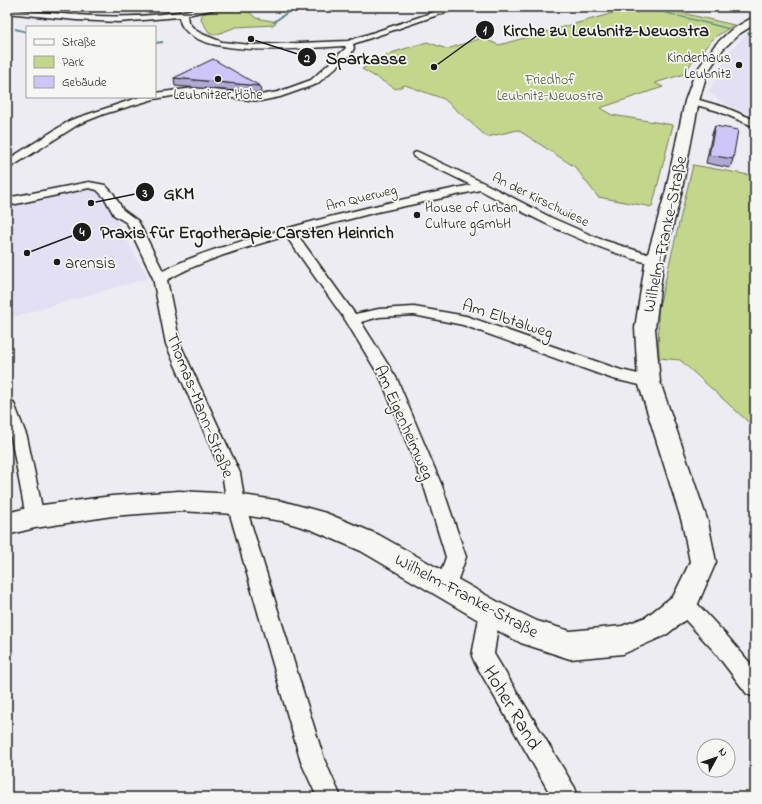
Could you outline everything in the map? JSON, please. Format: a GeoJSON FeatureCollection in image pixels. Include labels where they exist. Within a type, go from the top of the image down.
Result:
{"type":"FeatureCollection","features":[{"type":"Feature","properties":{"kind":"street"},"geometry":{"type":"LineString","coordinates":[[7,12],[112,20],[212,7]]}},
{"type":"Feature","properties":{"kind":"street"},"geometry":{"type":"LineString","coordinates":[[187,10],[184,22],[192,32],[211,41],[251,48],[348,43],[457,7]]}},
{"type":"Feature","properties":{"kind":"street","name":"Wilhelm-Franke-Straße"},"geometry":{"type":"LineString","coordinates":[[7,524],[35,517],[112,506],[179,501],[236,504],[282,511],[317,521],[370,543],[490,612],[531,633],[570,644],[623,640],[656,626],[684,604],[702,562],[695,522],[649,382],[645,328],[655,261],[673,194],[692,101],[701,73],[719,47],[735,32],[755,19]]}},
{"type":"Feature","properties":{"kind":"street"},"geometry":{"type":"LineString","coordinates":[[156,96],[194,91],[260,98],[280,94],[314,82],[348,52],[350,48],[348,43]]}},
{"type":"Feature","properties":{"kind":"street"},"geometry":{"type":"LineString","coordinates":[[7,165],[75,122],[100,112],[147,98]]}},
{"type":"Feature","properties":{"kind":"street"},"geometry":{"type":"LineString","coordinates":[[692,101],[721,109],[755,124]]}},
{"type":"Feature","properties":{"kind":"street","name":"An der Kirschwiese"},"geometry":{"type":"LineString","coordinates":[[418,155],[482,186],[548,221],[596,242],[655,261]]}},
{"type":"Feature","properties":{"kind":"street","name":"Thomas-Mann-Straße"},"geometry":{"type":"LineString","coordinates":[[7,202],[89,185],[101,187],[109,194],[118,212],[132,221],[160,278],[162,294],[174,344],[231,473],[236,504],[313,762],[329,797]]}},
{"type":"Feature","properties":{"kind":"street","name":"Am Querweg"},"geometry":{"type":"LineString","coordinates":[[160,278],[217,252],[288,231],[382,206],[482,186]]}},
{"type":"Feature","properties":{"kind":"street","name":"Am Eigenheimweg"},"geometry":{"type":"LineString","coordinates":[[288,231],[352,319],[390,379],[433,486],[456,557],[446,587]]}},
{"type":"Feature","properties":{"kind":"street","name":"Am Elbtalweg"},"geometry":{"type":"LineString","coordinates":[[352,319],[378,313],[414,311],[466,321],[618,375],[649,382]]}},
{"type":"Feature","properties":{"kind":"street"},"geometry":{"type":"LineString","coordinates":[[7,406],[19,437],[35,517]]}},
{"type":"Feature","properties":{"kind":"street"},"geometry":{"type":"LineString","coordinates":[[684,604],[721,644],[755,686]]}},
{"type":"Feature","properties":{"kind":"street","name":"Hoher Rand"},"geometry":{"type":"LineString","coordinates":[[490,612],[483,656],[566,797]]}},
{"type":"Feature","properties":{"kind":"shaded area","name":"Kinderhaus Leubnitz"},"geometry":{"type":"Polygon","coordinates":[[[745,35],[755,37],[755,117],[721,102],[709,92],[728,53],[745,35]]]}},
{"type":"Feature","properties":{"kind":"shaded area"},"geometry":{"type":"Polygon","coordinates":[[[91,188],[98,190],[104,195],[135,255],[149,278],[7,319],[7,206],[91,188]]]}},
{"type":"Feature","properties":{"kind":"green space"},"geometry":{"type":"Polygon","coordinates":[[[230,7],[257,7],[246,9],[256,18],[277,22],[273,25],[236,27],[215,35],[209,32],[201,20],[202,14],[230,7]]]}},
{"type":"Feature","properties":{"kind":"green space","name":"Friedhof Leubnitz-Neuostra"},"geometry":{"type":"Polygon","coordinates":[[[635,7],[656,7],[734,25],[715,37],[702,51],[699,51],[684,74],[655,83],[663,87],[600,108],[612,115],[673,125],[652,207],[598,197],[575,167],[518,130],[487,137],[444,99],[405,85],[396,89],[362,69],[391,53],[427,42],[447,49],[482,38],[499,45],[635,7]]]}},
{"type":"Feature","properties":{"kind":"green space"},"geometry":{"type":"Polygon","coordinates":[[[693,165],[755,176],[755,428],[680,360],[659,358],[658,311],[693,165]]]}},
{"type":"Feature","properties":{"kind":"building"},"geometry":{"type":"Polygon","coordinates":[[[213,59],[260,86],[174,78],[213,59]]]}},
{"type":"Feature","properties":{"kind":"building"},"geometry":{"type":"Polygon","coordinates":[[[715,126],[738,130],[733,159],[709,155],[715,126]]]}},
{"type":"Feature","properties":{"kind":"waterway"},"geometry":{"type":"LineString","coordinates":[[273,22],[296,7]]}},
{"type":"Feature","properties":{"kind":"waterway"},"geometry":{"type":"LineString","coordinates":[[642,7],[727,28]]}},
{"type":"Feature","properties":{"kind":"waterway"},"geometry":{"type":"LineString","coordinates":[[16,29],[26,32]]}},
{"type":"Feature","properties":{"kind":"waterway"},"geometry":{"type":"LineString","coordinates":[[748,33],[755,35]]}},
{"type":"Feature","properties":{"kind":"waterway"},"geometry":{"type":"LineString","coordinates":[[156,43],[162,42]]}},
{"type":"Feature","properties":{"kind":"place","name":"Sparkasse"},"geometry":{"type":"Point","coordinates":[251,39]}},
{"type":"Feature","properties":{"kind":"place","name":"Kinderhaus Leubnitz"},"geometry":{"type":"Point","coordinates":[739,65]}},
{"type":"Feature","properties":{"kind":"place","name":"Kirche zu Leubnitz-Neuostra"},"geometry":{"type":"Point","coordinates":[434,67]}},
{"type":"Feature","properties":{"kind":"place","name":"Leubnitzer Höhe"},"geometry":{"type":"Point","coordinates":[218,79]}},
{"type":"Feature","properties":{"kind":"place","name":"GKM"},"geometry":{"type":"Point","coordinates":[91,203]}},
{"type":"Feature","properties":{"kind":"place","name":"House of Urban Culture gGmbH"},"geometry":{"type":"Point","coordinates":[417,215]}},
{"type":"Feature","properties":{"kind":"place","name":"Praxis für Ergotherapie Carsten Heinrich"},"geometry":{"type":"Point","coordinates":[27,253]}},
{"type":"Feature","properties":{"kind":"place","name":"arensis"},"geometry":{"type":"Point","coordinates":[57,262]}}]}
